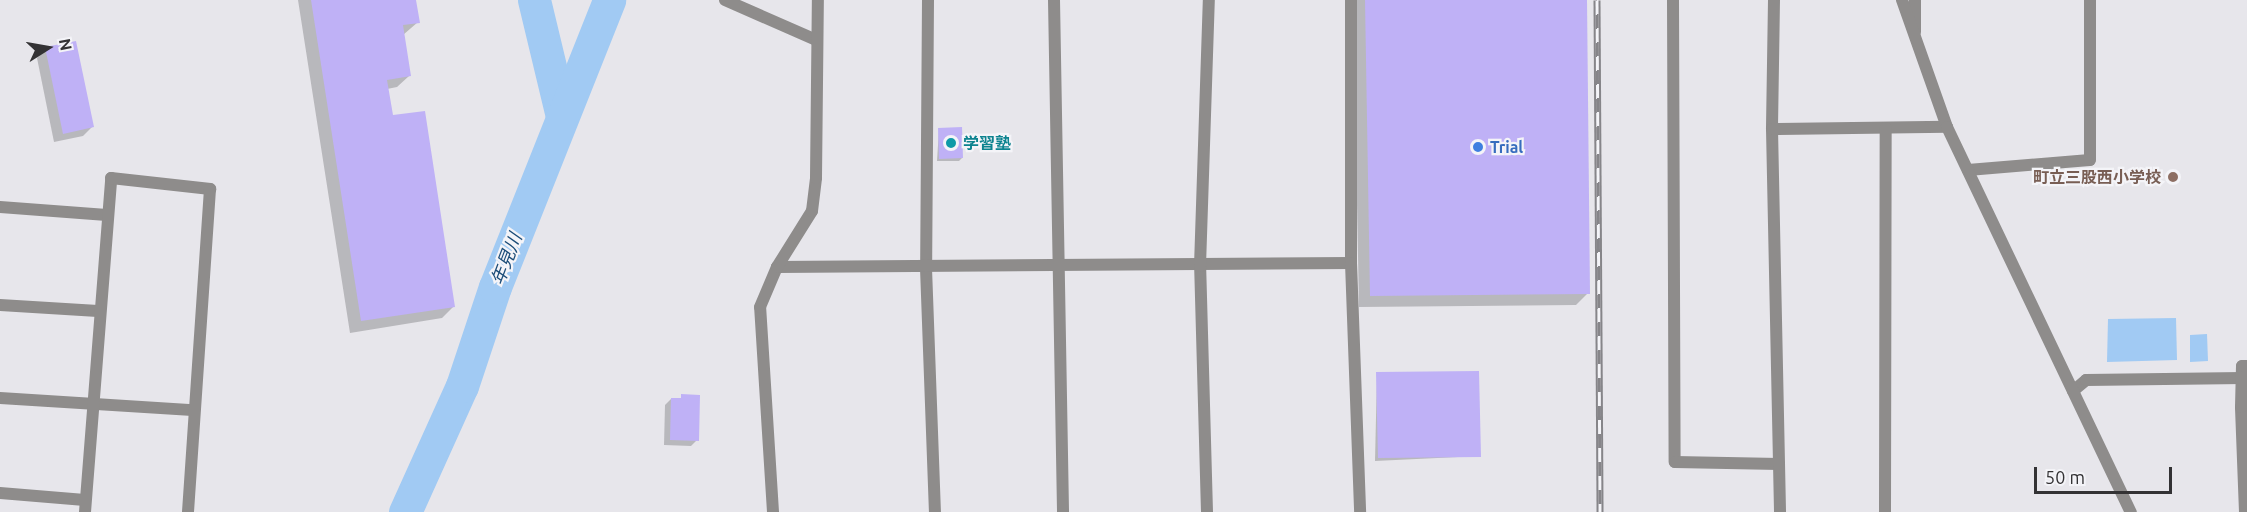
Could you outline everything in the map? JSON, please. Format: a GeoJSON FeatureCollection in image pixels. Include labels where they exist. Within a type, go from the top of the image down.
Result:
{"type":"FeatureCollection","features":[{"type":"Feature","properties":{"kind":"street"},"geometry":{"type":"LineString","coordinates":[[726,0],[816,40]]}},
{"type":"Feature","properties":{"kind":"street"},"geometry":{"type":"LineString","coordinates":[[773,512],[760,307],[777,267],[812,211],[816,178],[818,0]]}},
{"type":"Feature","properties":{"kind":"street"},"geometry":{"type":"LineString","coordinates":[[928,0],[926,268],[935,512]]}},
{"type":"Feature","properties":{"kind":"street"},"geometry":{"type":"LineString","coordinates":[[1054,0],[1056,267],[1063,512]]}},
{"type":"Feature","properties":{"kind":"street"},"geometry":{"type":"LineString","coordinates":[[1207,512],[1200,266],[1209,0]]}},
{"type":"Feature","properties":{"kind":"street"},"geometry":{"type":"LineString","coordinates":[[1351,0],[1352,263],[1360,512]]}},
{"type":"Feature","properties":{"kind":"street"},"geometry":{"type":"LineString","coordinates":[[1673,0],[1675,462],[1779,464]]}},
{"type":"Feature","properties":{"kind":"street"},"geometry":{"type":"LineString","coordinates":[[1774,0],[1772,129],[1780,512]]}},
{"type":"Feature","properties":{"kind":"street"},"geometry":{"type":"LineString","coordinates":[[1902,0],[1947,127],[2131,512]]}},
{"type":"Feature","properties":{"kind":"street"},"geometry":{"type":"LineString","coordinates":[[1915,0],[1915,32]]}},
{"type":"Feature","properties":{"kind":"street"},"geometry":{"type":"LineString","coordinates":[[1968,170],[2090,160],[2090,0]]}},
{"type":"Feature","properties":{"kind":"street"},"geometry":{"type":"LineString","coordinates":[[1772,129],[1947,127]]}},
{"type":"Feature","properties":{"kind":"street"},"geometry":{"type":"LineString","coordinates":[[1885,512],[1886,128]]}},
{"type":"Feature","properties":{"kind":"street"},"geometry":{"type":"LineString","coordinates":[[0,493],[85,506],[98,311],[111,178],[210,189],[192,410],[188,512]]}},
{"type":"Feature","properties":{"kind":"street"},"geometry":{"type":"LineString","coordinates":[[0,207],[108,215]]}},
{"type":"Feature","properties":{"kind":"street"},"geometry":{"type":"LineString","coordinates":[[777,267],[926,268],[1352,263]]}},
{"type":"Feature","properties":{"kind":"street"},"geometry":{"type":"LineString","coordinates":[[0,305],[98,311]]}},
{"type":"Feature","properties":{"kind":"street"},"geometry":{"type":"LineString","coordinates":[[2073,391],[2086,380],[2245,372],[2245,512]]}},
{"type":"Feature","properties":{"kind":"street"},"geometry":{"type":"LineString","coordinates":[[0,398],[92,406],[192,410]]}},
{"type":"Feature","properties":{"kind":"water"},"geometry":{"type":"Polygon","coordinates":[[[2176,318],[2177,360],[2107,362],[2108,319],[2176,318]]]}},
{"type":"Feature","properties":{"kind":"water"},"geometry":{"type":"Polygon","coordinates":[[[2207,334],[2208,361],[2190,362],[2190,335],[2207,334]]]}},
{"type":"Feature","properties":{"kind":"building"},"geometry":{"type":"Polygon","coordinates":[[[311,0],[416,0],[420,23],[403,25],[411,76],[387,80],[393,115],[425,111],[455,307],[361,321],[311,0]]]}},
{"type":"Feature","properties":{"kind":"building","name":"Trial"},"geometry":{"type":"Polygon","coordinates":[[[1365,0],[1587,0],[1590,294],[1370,296],[1365,0]]]}},
{"type":"Feature","properties":{"kind":"building"},"geometry":{"type":"Polygon","coordinates":[[[76,41],[94,127],[63,134],[45,47],[76,41]]]}},
{"type":"Feature","properties":{"kind":"building","name":"学習塾"},"geometry":{"type":"Polygon","coordinates":[[[962,127],[963,158],[939,159],[938,128],[962,127]]]}},
{"type":"Feature","properties":{"kind":"building"},"geometry":{"type":"Polygon","coordinates":[[[1479,371],[1481,457],[1378,458],[1376,372],[1479,371]]]}},
{"type":"Feature","properties":{"kind":"building"},"geometry":{"type":"Polygon","coordinates":[[[681,394],[700,395],[699,441],[670,440],[671,398],[681,398],[681,394]]]}},
{"type":"Feature","properties":{"kind":"waterway","name":"年見川"},"geometry":{"type":"LineString","coordinates":[[534,0],[562,117]]}},
{"type":"Feature","properties":{"kind":"waterway","name":"年見川"},"geometry":{"type":"LineString","coordinates":[[405,512],[462,386],[495,287],[609,0]]}},
{"type":"Feature","properties":{"kind":"railway"},"geometry":{"type":"LineString","coordinates":[[1597,0],[1600,512]]}},
{"type":"Feature","properties":{"kind":"place","name":"学習塾"},"geometry":{"type":"Point","coordinates":[951,143]}},
{"type":"Feature","properties":{"kind":"place","name":"Trial"},"geometry":{"type":"Point","coordinates":[1478,147]}},
{"type":"Feature","properties":{"kind":"place","name":"町立三股西小学校"},"geometry":{"type":"Point","coordinates":[2173,177]}}]}
